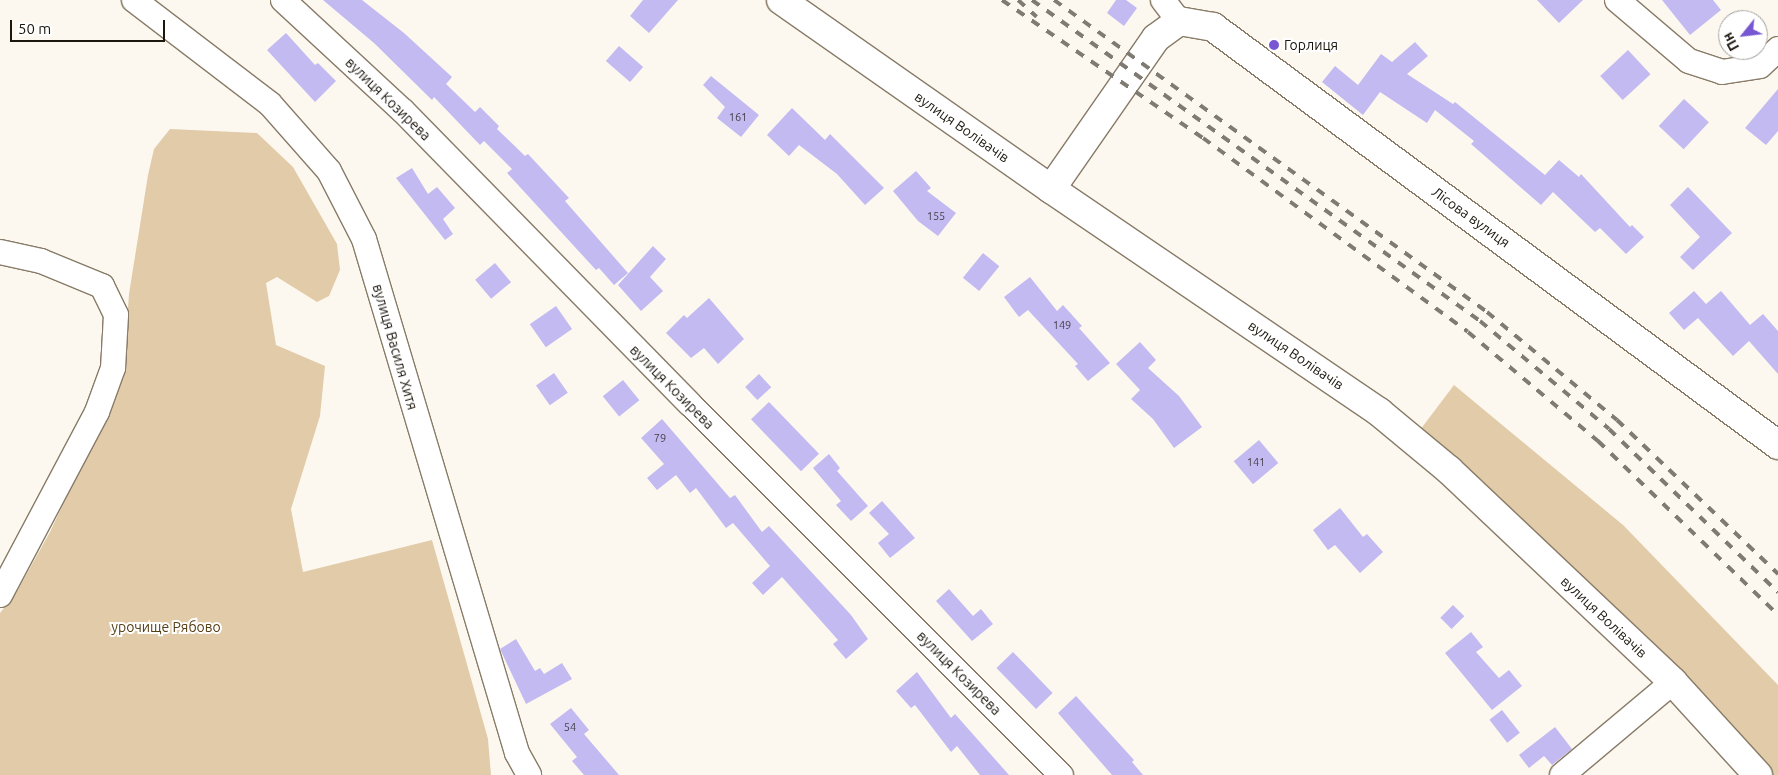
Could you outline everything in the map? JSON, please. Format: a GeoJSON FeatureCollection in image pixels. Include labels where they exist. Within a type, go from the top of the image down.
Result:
{"type":"FeatureCollection","features":[{"type":"Feature","properties":{"kind":"street","name":"вулиця Василя Хитя"},"geometry":{"type":"LineString","coordinates":[[134,0],[270,104],[329,171],[364,239],[517,753],[528,775]]}},
{"type":"Feature","properties":{"kind":"street","name":"вулиця Козирева"},"geometry":{"type":"LineString","coordinates":[[283,0],[403,111],[688,404],[1061,775]]}},
{"type":"Feature","properties":{"kind":"street","name":"вулиця Волівачів"},"geometry":{"type":"LineString","coordinates":[[781,0],[1051,189],[1379,412],[1449,470],[1673,682],[1758,775]]}},
{"type":"Feature","properties":{"kind":"street"},"geometry":{"type":"LineString","coordinates":[[1051,189],[1138,59],[1167,27],[1179,21],[1163,0]]}},
{"type":"Feature","properties":{"kind":"street"},"geometry":{"type":"LineString","coordinates":[[1617,0],[1689,61],[1722,72],[1760,66],[1778,50]]}},
{"type":"Feature","properties":{"kind":"street","name":"Лісова вулиця"},"geometry":{"type":"LineString","coordinates":[[1179,21],[1213,27],[1778,445]]}},
{"type":"Feature","properties":{"kind":"street"},"geometry":{"type":"LineString","coordinates":[[0,252],[41,261],[102,286],[116,315],[112,368],[97,412],[0,595]]}},
{"type":"Feature","properties":{"kind":"street"},"geometry":{"type":"LineString","coordinates":[[1562,775],[1673,682]]}},
{"type":"Feature","properties":{"kind":"green space","name":"урочище Рябово"},"geometry":{"type":"Polygon","coordinates":[[[170,129],[257,133],[293,167],[337,244],[340,270],[329,296],[317,302],[277,277],[266,283],[276,345],[325,366],[320,416],[291,509],[303,572],[432,540],[488,739],[491,775],[0,775],[0,613],[16,593],[50,532],[123,377],[129,294],[148,175],[154,149],[170,129]]]}},
{"type":"Feature","properties":{"kind":"green space"},"geometry":{"type":"Polygon","coordinates":[[[1454,385],[1623,525],[1778,685],[1778,775],[1765,775],[1417,434],[1454,385]]]}},
{"type":"Feature","properties":{"kind":"building"},"geometry":{"type":"Polygon","coordinates":[[[323,0],[362,0],[404,33],[452,77],[446,84],[475,112],[480,107],[499,126],[497,129],[525,156],[528,154],[569,198],[565,201],[628,273],[614,285],[599,268],[596,270],[507,173],[512,169],[484,141],[480,145],[434,97],[432,100],[374,43],[323,0]]]}},
{"type":"Feature","properties":{"kind":"building"},"geometry":{"type":"Polygon","coordinates":[[[643,0],[678,0],[649,33],[630,16],[643,0]]]}},
{"type":"Feature","properties":{"kind":"building"},"geometry":{"type":"Polygon","coordinates":[[[1116,0],[1126,0],[1137,8],[1124,26],[1107,13],[1116,0]]]}},
{"type":"Feature","properties":{"kind":"building"},"geometry":{"type":"Polygon","coordinates":[[[1537,0],[1583,0],[1559,23],[1537,0]]]}},
{"type":"Feature","properties":{"kind":"building"},"geometry":{"type":"Polygon","coordinates":[[[1662,0],[1713,0],[1721,10],[1718,10],[1718,12],[1690,35],[1662,0]]]}},
{"type":"Feature","properties":{"kind":"building"},"geometry":{"type":"Polygon","coordinates":[[[286,33],[315,65],[318,63],[336,81],[315,102],[267,50],[286,33]]]}},
{"type":"Feature","properties":{"kind":"building"},"geometry":{"type":"Polygon","coordinates":[[[1415,42],[1428,56],[1407,74],[1453,104],[1455,102],[1545,175],[1559,160],[1579,177],[1581,174],[1630,227],[1632,225],[1644,237],[1626,254],[1600,228],[1595,232],[1553,192],[1541,205],[1471,144],[1474,141],[1435,110],[1427,123],[1380,92],[1363,115],[1322,82],[1335,66],[1358,85],[1381,54],[1392,62],[1415,42]]]}},
{"type":"Feature","properties":{"kind":"building"},"geometry":{"type":"Polygon","coordinates":[[[619,46],[643,67],[630,82],[606,61],[619,46]]]}},
{"type":"Feature","properties":{"kind":"building"},"geometry":{"type":"Polygon","coordinates":[[[1628,50],[1651,74],[1623,100],[1600,76],[1628,50]]]}},
{"type":"Feature","properties":{"kind":"building"},"geometry":{"type":"Polygon","coordinates":[[[711,76],[759,115],[741,137],[717,118],[725,107],[703,85],[711,76]]]}},
{"type":"Feature","properties":{"kind":"building"},"geometry":{"type":"Polygon","coordinates":[[[1778,89],[1778,131],[1766,145],[1745,128],[1778,89]]]}},
{"type":"Feature","properties":{"kind":"building"},"geometry":{"type":"Polygon","coordinates":[[[1684,99],[1709,122],[1684,149],[1659,126],[1684,99]]]}},
{"type":"Feature","properties":{"kind":"building"},"geometry":{"type":"Polygon","coordinates":[[[792,108],[825,140],[830,134],[884,188],[865,205],[837,174],[799,145],[789,156],[767,135],[792,108]]]}},
{"type":"Feature","properties":{"kind":"building"},"geometry":{"type":"Polygon","coordinates":[[[412,168],[428,194],[437,187],[455,208],[443,219],[453,234],[445,240],[396,178],[412,168]]]}},
{"type":"Feature","properties":{"kind":"building"},"geometry":{"type":"Polygon","coordinates":[[[916,171],[931,188],[927,191],[956,213],[938,236],[918,221],[893,191],[916,171]]]}},
{"type":"Feature","properties":{"kind":"building"},"geometry":{"type":"Polygon","coordinates":[[[1688,187],[1732,233],[1693,270],[1680,257],[1700,237],[1670,205],[1688,187]]]}},
{"type":"Feature","properties":{"kind":"building"},"geometry":{"type":"Polygon","coordinates":[[[653,246],[666,259],[650,277],[663,291],[641,311],[618,285],[653,246]]]}},
{"type":"Feature","properties":{"kind":"building"},"geometry":{"type":"Polygon","coordinates":[[[983,253],[999,266],[979,291],[963,278],[983,253]]]}},
{"type":"Feature","properties":{"kind":"building"},"geometry":{"type":"Polygon","coordinates":[[[495,263],[511,282],[491,299],[475,280],[495,263]]]}},
{"type":"Feature","properties":{"kind":"building"},"geometry":{"type":"Polygon","coordinates":[[[1030,277],[1057,311],[1063,305],[1082,326],[1079,328],[1110,363],[1088,381],[1075,366],[1078,364],[1028,310],[1019,317],[1004,297],[1030,277]]]}},
{"type":"Feature","properties":{"kind":"building"},"geometry":{"type":"Polygon","coordinates":[[[1694,291],[1706,304],[1721,291],[1750,325],[1763,314],[1778,331],[1778,374],[1749,341],[1733,356],[1698,318],[1684,330],[1669,313],[1694,291]]]}},
{"type":"Feature","properties":{"kind":"building"},"geometry":{"type":"Polygon","coordinates":[[[709,298],[744,339],[718,364],[704,348],[691,358],[666,333],[684,315],[687,318],[709,298]]]}},
{"type":"Feature","properties":{"kind":"building"},"geometry":{"type":"Polygon","coordinates":[[[556,306],[572,329],[546,347],[530,324],[556,306]]]}},
{"type":"Feature","properties":{"kind":"building"},"geometry":{"type":"Polygon","coordinates":[[[1140,342],[1156,360],[1148,368],[1179,396],[1202,427],[1174,448],[1153,419],[1131,399],[1140,390],[1116,364],[1140,342]]]}},
{"type":"Feature","properties":{"kind":"building"},"geometry":{"type":"Polygon","coordinates":[[[554,373],[568,393],[550,405],[536,386],[554,373]]]}},
{"type":"Feature","properties":{"kind":"building"},"geometry":{"type":"Polygon","coordinates":[[[759,374],[771,387],[757,400],[745,387],[759,374]]]}},
{"type":"Feature","properties":{"kind":"building"},"geometry":{"type":"Polygon","coordinates":[[[623,380],[639,400],[619,417],[603,396],[623,380]]]}},
{"type":"Feature","properties":{"kind":"building"},"geometry":{"type":"Polygon","coordinates":[[[769,402],[819,454],[801,471],[751,419],[769,402]]]}},
{"type":"Feature","properties":{"kind":"building"},"geometry":{"type":"Polygon","coordinates":[[[662,419],[730,498],[735,495],[762,532],[769,526],[851,615],[868,639],[846,659],[833,644],[838,640],[782,577],[763,595],[752,583],[770,566],[733,523],[726,528],[696,488],[690,493],[676,475],[657,490],[647,478],[664,464],[641,438],[662,419]]]}},
{"type":"Feature","properties":{"kind":"building"},"geometry":{"type":"Polygon","coordinates":[[[1259,440],[1278,463],[1253,484],[1234,461],[1259,440]]]}},
{"type":"Feature","properties":{"kind":"building"},"geometry":{"type":"Polygon","coordinates":[[[829,454],[840,468],[837,471],[868,506],[851,521],[836,505],[841,501],[813,468],[829,454]]]}},
{"type":"Feature","properties":{"kind":"building"},"geometry":{"type":"Polygon","coordinates":[[[882,501],[915,538],[890,558],[878,543],[889,534],[869,513],[882,501]]]}},
{"type":"Feature","properties":{"kind":"building"},"geometry":{"type":"Polygon","coordinates":[[[1340,508],[1363,537],[1367,534],[1383,552],[1360,573],[1335,545],[1328,550],[1313,530],[1340,508]]]}},
{"type":"Feature","properties":{"kind":"building"},"geometry":{"type":"Polygon","coordinates":[[[949,589],[973,616],[981,609],[993,624],[972,641],[936,601],[949,589]]]}},
{"type":"Feature","properties":{"kind":"building"},"geometry":{"type":"Polygon","coordinates":[[[1453,605],[1464,616],[1452,629],[1440,618],[1453,605]]]}},
{"type":"Feature","properties":{"kind":"building"},"geometry":{"type":"Polygon","coordinates":[[[1471,632],[1483,647],[1476,652],[1499,678],[1509,670],[1522,686],[1492,710],[1445,653],[1471,632]]]}},
{"type":"Feature","properties":{"kind":"building"},"geometry":{"type":"Polygon","coordinates":[[[516,639],[535,671],[540,668],[544,674],[562,663],[572,679],[526,704],[500,649],[516,639]]]}},
{"type":"Feature","properties":{"kind":"building"},"geometry":{"type":"Polygon","coordinates":[[[1013,652],[1053,693],[1036,709],[996,668],[1013,652]]]}},
{"type":"Feature","properties":{"kind":"building"},"geometry":{"type":"Polygon","coordinates":[[[917,672],[951,718],[955,714],[1009,775],[980,775],[957,746],[951,752],[915,705],[911,708],[896,691],[917,672]]]}},
{"type":"Feature","properties":{"kind":"building"},"geometry":{"type":"Polygon","coordinates":[[[1076,696],[1134,760],[1132,762],[1143,775],[1112,775],[1058,713],[1076,696]]]}},
{"type":"Feature","properties":{"kind":"building"},"geometry":{"type":"Polygon","coordinates":[[[571,708],[589,730],[584,734],[619,775],[584,775],[572,761],[577,757],[550,724],[571,708]]]}},
{"type":"Feature","properties":{"kind":"building"},"geometry":{"type":"Polygon","coordinates":[[[1502,710],[1520,733],[1507,743],[1489,720],[1502,710]]]}},
{"type":"Feature","properties":{"kind":"building"},"geometry":{"type":"Polygon","coordinates":[[[1555,727],[1572,749],[1552,765],[1544,756],[1529,768],[1519,755],[1555,727]]]}},
{"type":"Feature","properties":{"kind":"railway"},"geometry":{"type":"LineString","coordinates":[[1002,0],[1203,138],[1468,332],[1598,441],[1778,615]]}},
{"type":"Feature","properties":{"kind":"railway"},"geometry":{"type":"LineString","coordinates":[[1018,0],[1037,17]]}},
{"type":"Feature","properties":{"kind":"railway"},"geometry":{"type":"LineString","coordinates":[[1032,0],[1480,321],[1609,429],[1778,592]]}},
{"type":"Feature","properties":{"kind":"railway"},"geometry":{"type":"LineString","coordinates":[[1054,0],[1487,312],[1617,420],[1778,574]]}},
{"type":"Feature","properties":{"kind":"place","name":"Горлиця"},"geometry":{"type":"Point","coordinates":[1274,45]}}]}
